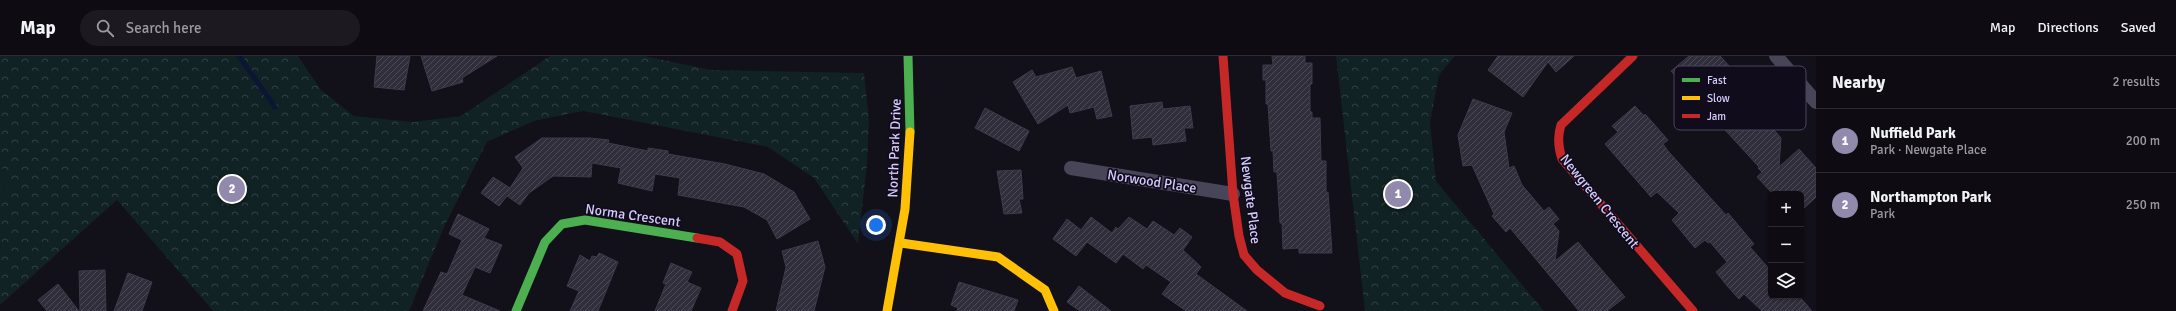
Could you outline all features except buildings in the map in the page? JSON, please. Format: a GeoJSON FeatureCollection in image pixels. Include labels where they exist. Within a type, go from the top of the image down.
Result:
{"type":"FeatureCollection","features":[{"type":"Feature","properties":{"kind":"street","name":"North Park Drive"},"geometry":{"type":"LineString","coordinates":[[887,311],[901,243],[908,192],[910,140],[908,56]]}},
{"type":"Feature","properties":{"kind":"street","name":"Newgate Place"},"geometry":{"type":"LineString","coordinates":[[1223,56],[1234,194],[1239,236],[1244,255],[1257,270],[1285,293],[1320,306]]}},
{"type":"Feature","properties":{"kind":"street","name":"Newgreen Crescent"},"geometry":{"type":"LineString","coordinates":[[1633,56],[1560,125],[1557,134],[1559,148],[1562,159],[1692,311]]}},
{"type":"Feature","properties":{"kind":"street"},"geometry":{"type":"LineString","coordinates":[[1776,56],[1785,66]]}},
{"type":"Feature","properties":{"kind":"street"},"geometry":{"type":"LineString","coordinates":[[1806,90],[1816,102]]}},
{"type":"Feature","properties":{"kind":"street","name":"Norwood Place"},"geometry":{"type":"LineString","coordinates":[[1071,168],[1234,194]]}},
{"type":"Feature","properties":{"kind":"street","name":"Norma Crescent"},"geometry":{"type":"LineString","coordinates":[[516,311],[545,242],[562,224],[585,220],[720,242],[736,254],[743,281],[732,311]]}},
{"type":"Feature","properties":{"kind":"street"},"geometry":{"type":"LineString","coordinates":[[901,243],[932,249],[998,257],[1045,290],[1052,303],[1054,311]]}},
{"type":"Feature","properties":{"kind":"green space"},"geometry":{"type":"Polygon","coordinates":[[[0,56],[298,56],[321,90],[354,116],[413,122],[461,116],[550,56],[645,56],[711,70],[864,73],[869,120],[867,164],[858,244],[814,178],[768,147],[583,111],[534,121],[487,142],[444,227],[409,311],[213,311],[117,200],[0,305],[0,56]]]}},
{"type":"Feature","properties":{"kind":"green space"},"geometry":{"type":"Polygon","coordinates":[[[1336,56],[1455,56],[1439,75],[1430,123],[1436,181],[1544,311],[1365,311],[1336,56]]]}},
{"type":"Feature","properties":{"kind":"green space"},"geometry":{"type":"Polygon","coordinates":[[[0,166],[14,182],[0,194],[0,166]]]}},
{"type":"Feature","properties":{"kind":"waterway"},"geometry":{"type":"LineString","coordinates":[[239,56],[275,107]]}},
{"type":"Feature","properties":{"kind":"traffic: fast"},"geometry":{"type":"LineString","coordinates":[[908,56],[910,132]]}},
{"type":"Feature","properties":{"kind":"traffic: fast"},"geometry":{"type":"LineString","coordinates":[[516,311],[545,242],[562,224],[585,220],[697,238]]}},
{"type":"Feature","properties":{"kind":"traffic: slow"},"geometry":{"type":"LineString","coordinates":[[887,311],[905,209],[910,132]]}},
{"type":"Feature","properties":{"kind":"traffic: slow"},"geometry":{"type":"LineString","coordinates":[[901,243],[998,257],[1045,290],[1054,311]]}},
{"type":"Feature","properties":{"kind":"traffic: jam"},"geometry":{"type":"LineString","coordinates":[[1223,56],[1233,194],[1239,236],[1244,255],[1257,270],[1285,293],[1320,306]]}},
{"type":"Feature","properties":{"kind":"traffic: jam"},"geometry":{"type":"LineString","coordinates":[[1633,56],[1561,125],[1558,142],[1562,159],[1693,311]]}},
{"type":"Feature","properties":{"kind":"traffic: jam"},"geometry":{"type":"LineString","coordinates":[[697,238],[720,242],[737,254],[743,281],[732,311]]}},
{"type":"Feature","properties":{"kind":"place","name":"Northampton Park"},"geometry":{"type":"Point","coordinates":[232,189]}},
{"type":"Feature","properties":{"kind":"place","name":"Nuffield Park"},"geometry":{"type":"Point","coordinates":[1398,194]}}]}
